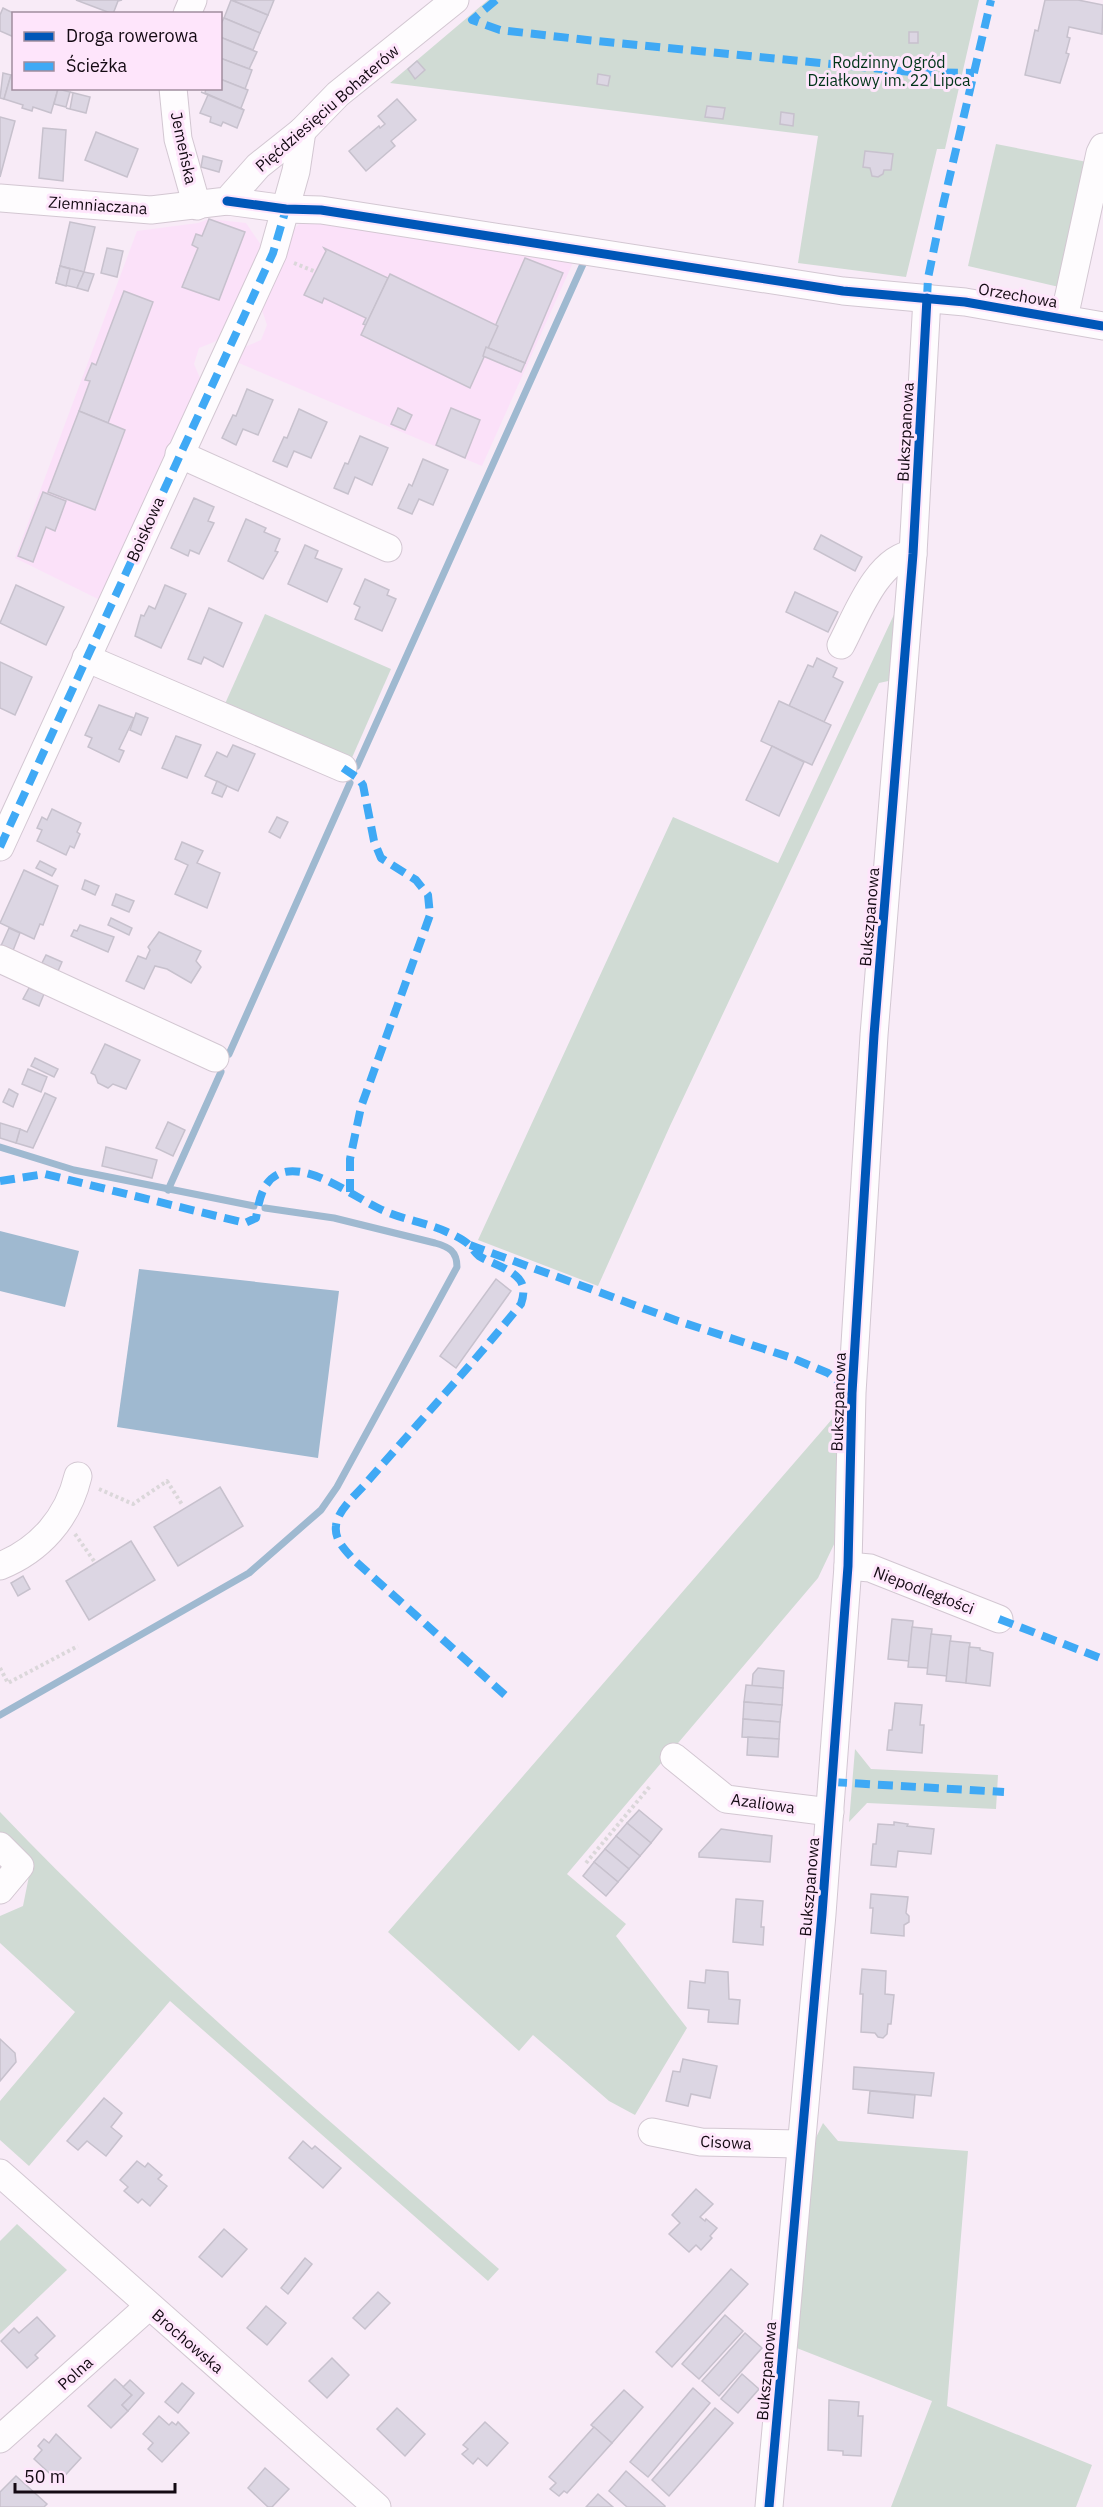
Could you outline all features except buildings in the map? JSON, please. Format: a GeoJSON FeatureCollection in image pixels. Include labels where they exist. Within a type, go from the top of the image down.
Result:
{"type":"FeatureCollection","features":[{"type":"Feature","properties":{"kind":"street","name":"Pięćdziesięciu Bohaterów"},"geometry":{"type":"LineString","coordinates":[[227,201],[258,166],[302,131],[338,94],[455,0]]}},
{"type":"Feature","properties":{"kind":"street","name":"Jemeńska"},"geometry":{"type":"LineString","coordinates":[[172,90],[178,139],[197,206]]}},
{"type":"Feature","properties":{"kind":"street","name":"Boiskowa"},"geometry":{"type":"LineString","coordinates":[[0,847],[179,453],[273,253],[286,209],[302,131]]}},
{"type":"Feature","properties":{"kind":"street"},"geometry":{"type":"LineString","coordinates":[[1064,318],[1103,147]]}},
{"type":"Feature","properties":{"kind":"street","name":"Ziemniaczana"},"geometry":{"type":"LineString","coordinates":[[0,198],[151,210],[197,206]]}},
{"type":"Feature","properties":{"kind":"street"},"geometry":{"type":"LineString","coordinates":[[197,206],[227,201]]}},
{"type":"Feature","properties":{"kind":"street","name":"Orzechowa"},"geometry":{"type":"LineString","coordinates":[[227,201],[286,209],[321,210],[843,291],[966,302],[1103,326]]}},
{"type":"Feature","properties":{"kind":"street","name":"Bukszpanowa"},"geometry":{"type":"LineString","coordinates":[[769,2507],[830,1812],[848,1566],[852,1393],[874,1035],[913,554],[927,298]]}},
{"type":"Feature","properties":{"kind":"street"},"geometry":{"type":"LineString","coordinates":[[179,453],[388,548]]}},
{"type":"Feature","properties":{"kind":"street"},"geometry":{"type":"LineString","coordinates":[[841,645],[878,576],[903,555],[913,554]]}},
{"type":"Feature","properties":{"kind":"street"},"geometry":{"type":"LineString","coordinates":[[86,658],[343,768]]}},
{"type":"Feature","properties":{"kind":"street"},"geometry":{"type":"LineString","coordinates":[[0,959],[214,1058]]}},
{"type":"Feature","properties":{"kind":"street"},"geometry":{"type":"LineString","coordinates":[[0,1566],[30,1550],[46,1537],[83,1480]]}},
{"type":"Feature","properties":{"kind":"street","name":"Niepodległości"},"geometry":{"type":"LineString","coordinates":[[848,1566],[870,1568],[999,1618]]}},
{"type":"Feature","properties":{"kind":"street","name":"Azaliowa"},"geometry":{"type":"LineString","coordinates":[[674,1757],[726,1799],[830,1812]]}},
{"type":"Feature","properties":{"kind":"street"},"geometry":{"type":"LineString","coordinates":[[0,1846],[20,1866],[0,1890]]}},
{"type":"Feature","properties":{"kind":"street","name":"Cisowa"},"geometry":{"type":"LineString","coordinates":[[652,2132],[701,2142],[800,2144]]}},
{"type":"Feature","properties":{"kind":"street","name":"Brochowska"},"geometry":{"type":"LineString","coordinates":[[0,2173],[377,2507]]}},
{"type":"Feature","properties":{"kind":"street","name":"Polna"},"geometry":{"type":"LineString","coordinates":[[0,2439],[149,2306]]}},
{"type":"Feature","properties":{"kind":"path"},"geometry":{"type":"LineString","coordinates":[[83,1480],[133,1504],[167,1481],[183,1506]]}},
{"type":"Feature","properties":{"kind":"path"},"geometry":{"type":"LineString","coordinates":[[56,1524],[79,1536],[94,1561]]}},
{"type":"Feature","properties":{"kind":"path"},"geometry":{"type":"LineString","coordinates":[[0,1668],[8,1683],[78,1646]]}},
{"type":"Feature","properties":{"kind":"path"},"geometry":{"type":"LineString","coordinates":[[586,1863],[651,1785]]}},
{"type":"Feature","properties":{"kind":"shaded area"},"geometry":{"type":"Polygon","coordinates":[[[209,219],[246,223],[261,245],[222,336],[199,348],[194,364],[203,385],[102,601],[15,558],[137,231],[198,223],[209,219]]]}},
{"type":"Feature","properties":{"kind":"shaded area"},"geometry":{"type":"Polygon","coordinates":[[[305,219],[575,258],[482,466],[234,361],[240,349],[261,340],[267,325],[260,304],[295,228],[305,219]]]}},
{"type":"Feature","properties":{"kind":"green space","name":"Rodzinny Ogród Działkowy im. 22 Lipca"},"geometry":{"type":"Polygon","coordinates":[[[488,0],[979,0],[945,149],[937,149],[906,277],[798,263],[818,136],[390,83],[488,0]]]}},
{"type":"Feature","properties":{"kind":"green space"},"geometry":{"type":"Polygon","coordinates":[[[996,144],[1087,162],[1059,287],[968,266],[996,144]]]}},
{"type":"Feature","properties":{"kind":"green space"},"geometry":{"type":"Polygon","coordinates":[[[898,606],[893,680],[879,683],[670,1126],[598,1286],[478,1240],[673,817],[778,863],[898,606]]]}},
{"type":"Feature","properties":{"kind":"green space"},"geometry":{"type":"Polygon","coordinates":[[[265,614],[391,669],[351,760],[224,706],[265,614]]]}},
{"type":"Feature","properties":{"kind":"green space"},"geometry":{"type":"Polygon","coordinates":[[[846,1403],[837,1538],[818,1578],[567,1874],[626,1924],[616,1936],[687,2028],[635,2115],[609,2101],[533,2035],[519,2051],[388,1932],[846,1403]]]}},
{"type":"Feature","properties":{"kind":"green space"},"geometry":{"type":"Polygon","coordinates":[[[855,1749],[871,1769],[998,1775],[996,1809],[867,1803],[849,1822],[855,1749]]]}},
{"type":"Feature","properties":{"kind":"green space"},"geometry":{"type":"Polygon","coordinates":[[[0,1812],[181,1989],[499,2269],[488,2281],[170,2001],[29,2166],[0,2140],[0,2101],[75,2012],[0,1943],[0,1916],[23,1906],[31,1866],[0,1835],[0,1812]]]}},
{"type":"Feature","properties":{"kind":"green space"},"geometry":{"type":"Polygon","coordinates":[[[823,2123],[838,2141],[968,2151],[947,2406],[1092,2465],[1076,2507],[891,2507],[932,2401],[789,2345],[810,2150],[823,2123]]]}},
{"type":"Feature","properties":{"kind":"green space"},"geometry":{"type":"Polygon","coordinates":[[[17,2224],[67,2270],[0,2334],[0,2241],[17,2224]]]}},
{"type":"Feature","properties":{"kind":"water"},"geometry":{"type":"Polygon","coordinates":[[[0,1231],[79,1251],[65,1307],[0,1291],[0,1231]]]}},
{"type":"Feature","properties":{"kind":"water"},"geometry":{"type":"Polygon","coordinates":[[[139,1269],[339,1291],[318,1458],[117,1427],[139,1269]]]}},
{"type":"Feature","properties":{"kind":"waterway"},"geometry":{"type":"LineString","coordinates":[[357,766],[584,262]]}},
{"type":"Feature","properties":{"kind":"waterway"},"geometry":{"type":"LineString","coordinates":[[229,1054],[350,783]]}},
{"type":"Feature","properties":{"kind":"waterway"},"geometry":{"type":"LineString","coordinates":[[168,1190],[221,1072]]}},
{"type":"Feature","properties":{"kind":"waterway"},"geometry":{"type":"LineString","coordinates":[[0,1147],[74,1170],[254,1206]]}},
{"type":"Feature","properties":{"kind":"waterway"},"geometry":{"type":"LineString","coordinates":[[0,1715],[249,1573],[321,1510],[337,1487],[457,1267],[454,1253],[440,1245],[334,1218],[265,1208]]}},
{"type":"Feature","properties":{"kind":"marked path"},"geometry":{"type":"LineString","coordinates":[[496,0],[472,20],[500,30],[587,40],[911,72],[974,73]]}},
{"type":"Feature","properties":{"kind":"marked path"},"geometry":{"type":"LineString","coordinates":[[927,298],[928,278],[943,205],[991,0]]}},
{"type":"Feature","properties":{"kind":"marked path"},"geometry":{"type":"LineString","coordinates":[[0,847],[273,253],[286,209]]}},
{"type":"Feature","properties":{"kind":"marked path"},"geometry":{"type":"LineString","coordinates":[[343,768],[358,778],[363,785],[374,841],[381,858],[416,880],[428,895],[430,915],[361,1107],[350,1159],[350,1192]]}},
{"type":"Feature","properties":{"kind":"marked path"},"geometry":{"type":"LineString","coordinates":[[0,1181],[45,1174],[245,1223],[256,1218],[262,1192],[275,1176],[292,1171],[304,1173],[331,1182],[386,1212],[456,1236],[468,1244],[479,1256],[519,1279],[523,1291],[521,1304],[349,1502],[340,1514],[336,1526],[339,1541],[355,1561],[505,1695]]}},
{"type":"Feature","properties":{"kind":"marked path"},"geometry":{"type":"LineString","coordinates":[[470,1245],[678,1321],[792,1358],[828,1373],[852,1393]]}},
{"type":"Feature","properties":{"kind":"marked path"},"geometry":{"type":"LineString","coordinates":[[999,1619],[1103,1659]]}},
{"type":"Feature","properties":{"kind":"marked path"},"geometry":{"type":"LineString","coordinates":[[832,1782],[1004,1792]]}},
{"type":"Feature","properties":{"kind":"cycle path"},"geometry":{"type":"LineString","coordinates":[[227,201],[286,209],[321,210],[843,291],[965,302],[1103,326]]}},
{"type":"Feature","properties":{"kind":"cycle path"},"geometry":{"type":"LineString","coordinates":[[769,2507],[822,1914],[848,1566],[852,1393],[874,1035],[913,554],[927,298]]}}]}
